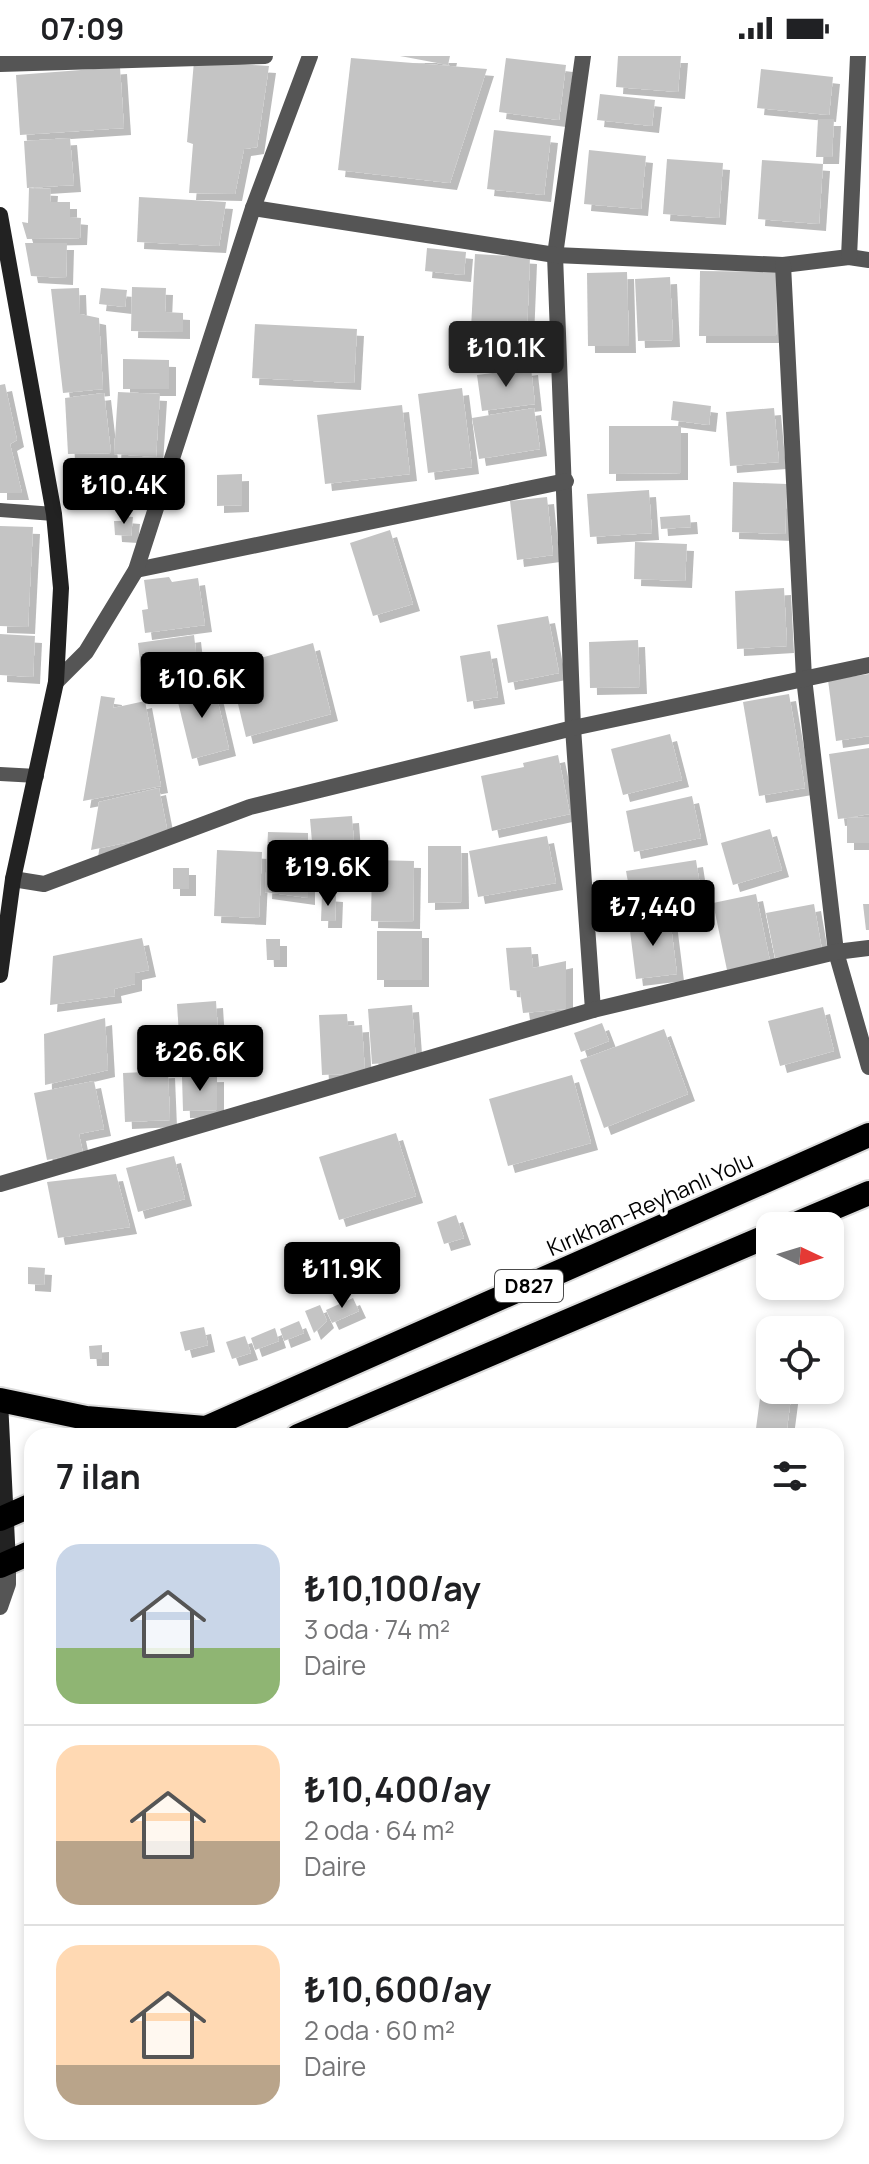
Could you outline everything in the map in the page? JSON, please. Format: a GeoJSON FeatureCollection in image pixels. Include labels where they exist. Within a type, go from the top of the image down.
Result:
{"type":"FeatureCollection","features":[{"type":"Feature","properties":{"kind":"highway","name":"Kırıkhan-Reyhanlı Yolu"},"geometry":{"type":"LineString","coordinates":[[206,1428],[869,1135]]}},
{"type":"Feature","properties":{"kind":"highway"},"geometry":{"type":"LineString","coordinates":[[824,1212],[869,1193]]}},
{"type":"Feature","properties":{"kind":"highway","name":"D827"},"geometry":{"type":"LineString","coordinates":[[317,1428],[756,1241]]}},
{"type":"Feature","properties":{"kind":"highway"},"geometry":{"type":"LineString","coordinates":[[0,1400],[86,1418],[165,1428]]}},
{"type":"Feature","properties":{"kind":"highway"},"geometry":{"type":"LineString","coordinates":[[3,1518],[24,1509]]}},
{"type":"Feature","properties":{"kind":"highway"},"geometry":{"type":"LineString","coordinates":[[4,1564],[24,1555]]}},
{"type":"Feature","properties":{"kind":"main road"},"geometry":{"type":"LineString","coordinates":[[0,215],[54,514],[61,588],[56,682],[3,923],[0,975]]}},
{"type":"Feature","properties":{"kind":"main road"},"geometry":{"type":"LineString","coordinates":[[0,1400],[4,1564]]}},
{"type":"Feature","properties":{"kind":"street"},"geometry":{"type":"LineString","coordinates":[[0,64],[265,56]]}},
{"type":"Feature","properties":{"kind":"street"},"geometry":{"type":"LineString","coordinates":[[56,682],[86,652],[136,570],[253,208],[310,56]]}},
{"type":"Feature","properties":{"kind":"street"},"geometry":{"type":"LineString","coordinates":[[583,56],[555,255],[573,728],[593,1010]]}},
{"type":"Feature","properties":{"kind":"street"},"geometry":{"type":"LineString","coordinates":[[849,257],[863,115],[858,56]]}},
{"type":"Feature","properties":{"kind":"street"},"geometry":{"type":"LineString","coordinates":[[253,208],[555,255],[783,265],[849,257],[869,260]]}},
{"type":"Feature","properties":{"kind":"street"},"geometry":{"type":"LineString","coordinates":[[783,265],[804,678],[836,952],[869,1067]]}},
{"type":"Feature","properties":{"kind":"street"},"geometry":{"type":"LineString","coordinates":[[136,570],[566,481]]}},
{"type":"Feature","properties":{"kind":"street"},"geometry":{"type":"LineString","coordinates":[[13,879],[44,884],[250,807],[573,728],[869,665]]}},
{"type":"Feature","properties":{"kind":"street"},"geometry":{"type":"LineString","coordinates":[[0,1184],[593,1010],[836,952],[869,948]]}},
{"type":"Feature","properties":{"kind":"street"},"geometry":{"type":"LineString","coordinates":[[0,1607],[8,1584],[4,1564]]}},
{"type":"Feature","properties":{"kind":"lane"},"geometry":{"type":"LineString","coordinates":[[0,510],[54,514]]}},
{"type":"Feature","properties":{"kind":"lane"},"geometry":{"type":"LineString","coordinates":[[0,774],[37,776]]}},
{"type":"Feature","properties":{"kind":"building"},"geometry":{"type":"Polygon","coordinates":[[[400,56],[450,56],[448,65],[400,56]]]}},
{"type":"Feature","properties":{"kind":"building"},"geometry":{"type":"Polygon","coordinates":[[[618,56],[681,56],[678,92],[616,87],[618,56]]]}},
{"type":"Feature","properties":{"kind":"building"},"geometry":{"type":"Polygon","coordinates":[[[351,58],[487,69],[450,183],[338,170],[351,58]]]}},
{"type":"Feature","properties":{"kind":"building"},"geometry":{"type":"Polygon","coordinates":[[[506,58],[566,65],[559,120],[499,112],[506,58]]]}},
{"type":"Feature","properties":{"kind":"building"},"geometry":{"type":"Polygon","coordinates":[[[194,61],[269,66],[257,147],[244,149],[235,194],[189,193],[193,144],[187,142],[194,61]]]}},
{"type":"Feature","properties":{"kind":"building"},"geometry":{"type":"Polygon","coordinates":[[[120,67],[124,128],[20,135],[16,75],[120,67]]]}},
{"type":"Feature","properties":{"kind":"building"},"geometry":{"type":"Polygon","coordinates":[[[761,69],[833,77],[829,115],[757,108],[761,69]]]}},
{"type":"Feature","properties":{"kind":"building"},"geometry":{"type":"Polygon","coordinates":[[[600,94],[655,100],[652,126],[597,120],[600,94]]]}},
{"type":"Feature","properties":{"kind":"building"},"geometry":{"type":"Polygon","coordinates":[[[818,119],[834,119],[832,157],[816,157],[818,119]]]}},
{"type":"Feature","properties":{"kind":"building"},"geometry":{"type":"Polygon","coordinates":[[[494,130],[551,136],[544,195],[487,189],[494,130]]]}},
{"type":"Feature","properties":{"kind":"building"},"geometry":{"type":"Polygon","coordinates":[[[70,138],[74,185],[27,188],[24,141],[70,138]]]}},
{"type":"Feature","properties":{"kind":"building"},"geometry":{"type":"Polygon","coordinates":[[[589,150],[646,156],[641,209],[584,204],[589,150]]]}},
{"type":"Feature","properties":{"kind":"building"},"geometry":{"type":"Polygon","coordinates":[[[667,159],[723,163],[719,218],[663,214],[667,159]]]}},
{"type":"Feature","properties":{"kind":"building"},"geometry":{"type":"Polygon","coordinates":[[[762,160],[823,164],[819,224],[758,219],[762,160]]]}},
{"type":"Feature","properties":{"kind":"building"},"geometry":{"type":"Polygon","coordinates":[[[29,188],[51,189],[50,202],[70,202],[70,217],[81,218],[80,238],[27,239],[22,222],[28,223],[29,188]]]}},
{"type":"Feature","properties":{"kind":"building"},"geometry":{"type":"Polygon","coordinates":[[[139,197],[226,202],[219,246],[137,242],[139,197]]]}},
{"type":"Feature","properties":{"kind":"building"},"geometry":{"type":"Polygon","coordinates":[[[25,243],[67,243],[66,278],[31,276],[25,243]]]}},
{"type":"Feature","properties":{"kind":"building"},"geometry":{"type":"Polygon","coordinates":[[[427,248],[466,252],[464,275],[425,271],[427,248]]]}},
{"type":"Feature","properties":{"kind":"building"},"geometry":{"type":"Polygon","coordinates":[[[475,254],[530,257],[527,331],[471,328],[475,254]]]}},
{"type":"Feature","properties":{"kind":"building"},"geometry":{"type":"Polygon","coordinates":[[[700,271],[777,272],[776,336],[699,336],[700,271]]]}},
{"type":"Feature","properties":{"kind":"building"},"geometry":{"type":"Polygon","coordinates":[[[627,272],[629,346],[588,346],[587,273],[627,272]]]}},
{"type":"Feature","properties":{"kind":"building"},"geometry":{"type":"Polygon","coordinates":[[[670,277],[673,340],[638,341],[635,279],[670,277]]]}},
{"type":"Feature","properties":{"kind":"building"},"geometry":{"type":"Polygon","coordinates":[[[132,287],[166,288],[165,312],[183,313],[183,332],[131,331],[132,287]]]}},
{"type":"Feature","properties":{"kind":"building"},"geometry":{"type":"Polygon","coordinates":[[[79,288],[80,314],[99,318],[103,389],[63,393],[51,289],[79,288]]]}},
{"type":"Feature","properties":{"kind":"building"},"geometry":{"type":"Polygon","coordinates":[[[101,288],[127,290],[125,307],[99,304],[101,288]]]}},
{"type":"Feature","properties":{"kind":"building"},"geometry":{"type":"Polygon","coordinates":[[[255,324],[357,329],[354,383],[252,378],[255,324]]]}},
{"type":"Feature","properties":{"kind":"building"},"geometry":{"type":"Polygon","coordinates":[[[123,359],[169,360],[169,389],[123,389],[123,359]]]}},
{"type":"Feature","properties":{"kind":"building"},"geometry":{"type":"Polygon","coordinates":[[[531,368],[535,404],[482,411],[477,375],[531,368]]]}},
{"type":"Feature","properties":{"kind":"building"},"geometry":{"type":"Polygon","coordinates":[[[5,384],[17,440],[10,444],[22,493],[0,493],[0,385],[5,384]]]}},
{"type":"Feature","properties":{"kind":"building"},"geometry":{"type":"Polygon","coordinates":[[[462,388],[472,467],[428,473],[418,394],[462,388]]]}},
{"type":"Feature","properties":{"kind":"building"},"geometry":{"type":"Polygon","coordinates":[[[118,392],[160,394],[156,457],[114,454],[118,392]]]}},
{"type":"Feature","properties":{"kind":"building"},"geometry":{"type":"Polygon","coordinates":[[[104,393],[111,453],[68,454],[65,398],[104,393]]]}},
{"type":"Feature","properties":{"kind":"building"},"geometry":{"type":"Polygon","coordinates":[[[673,401],[711,406],[709,425],[671,420],[673,401]]]}},
{"type":"Feature","properties":{"kind":"building"},"geometry":{"type":"Polygon","coordinates":[[[402,405],[410,474],[325,484],[317,415],[402,405]]]}},
{"type":"Feature","properties":{"kind":"building"},"geometry":{"type":"Polygon","coordinates":[[[534,408],[540,449],[479,459],[472,418],[534,408]]]}},
{"type":"Feature","properties":{"kind":"building"},"geometry":{"type":"Polygon","coordinates":[[[774,408],[779,462],[730,466],[726,412],[774,408]]]}},
{"type":"Feature","properties":{"kind":"building"},"geometry":{"type":"Polygon","coordinates":[[[609,426],[681,426],[681,473],[609,474],[609,426]]]}},
{"type":"Feature","properties":{"kind":"building"},"geometry":{"type":"Polygon","coordinates":[[[103,463],[154,464],[150,501],[101,501],[103,463]]]}},
{"type":"Feature","properties":{"kind":"building"},"geometry":{"type":"Polygon","coordinates":[[[242,474],[242,505],[217,506],[217,475],[242,474]]]}},
{"type":"Feature","properties":{"kind":"building"},"geometry":{"type":"Polygon","coordinates":[[[733,482],[787,484],[785,534],[732,532],[733,482]]]}},
{"type":"Feature","properties":{"kind":"building"},"geometry":{"type":"Polygon","coordinates":[[[649,490],[652,533],[590,537],[587,494],[649,490]]]}},
{"type":"Feature","properties":{"kind":"building"},"geometry":{"type":"Polygon","coordinates":[[[547,497],[553,555],[517,560],[510,501],[547,497]]]}},
{"type":"Feature","properties":{"kind":"building"},"geometry":{"type":"Polygon","coordinates":[[[690,515],[691,527],[661,529],[660,517],[690,515]]]}},
{"type":"Feature","properties":{"kind":"building"},"geometry":{"type":"Polygon","coordinates":[[[121,516],[133,517],[131,536],[115,535],[114,521],[121,521],[121,516]]]}},
{"type":"Feature","properties":{"kind":"building"},"geometry":{"type":"Polygon","coordinates":[[[0,526],[33,527],[28,627],[0,626],[0,526]]]}},
{"type":"Feature","properties":{"kind":"building"},"geometry":{"type":"Polygon","coordinates":[[[390,530],[413,604],[373,616],[350,543],[390,530]]]}},
{"type":"Feature","properties":{"kind":"building"},"geometry":{"type":"Polygon","coordinates":[[[635,542],[687,544],[685,581],[634,579],[635,542]]]}},
{"type":"Feature","properties":{"kind":"building"},"geometry":{"type":"Polygon","coordinates":[[[169,577],[172,582],[198,578],[205,625],[145,633],[142,610],[148,609],[144,580],[169,577]]]}},
{"type":"Feature","properties":{"kind":"building"},"geometry":{"type":"Polygon","coordinates":[[[784,588],[787,646],[737,649],[735,591],[784,588]]]}},
{"type":"Feature","properties":{"kind":"building"},"geometry":{"type":"Polygon","coordinates":[[[548,616],[559,673],[508,683],[497,625],[548,616]]]}},
{"type":"Feature","properties":{"kind":"building"},"geometry":{"type":"Polygon","coordinates":[[[0,634],[35,636],[33,677],[0,675],[0,634]]]}},
{"type":"Feature","properties":{"kind":"building"},"geometry":{"type":"Polygon","coordinates":[[[194,635],[199,678],[143,685],[138,643],[194,635]]]}},
{"type":"Feature","properties":{"kind":"building"},"geometry":{"type":"Polygon","coordinates":[[[638,640],[640,687],[590,688],[589,642],[638,640]]]}},
{"type":"Feature","properties":{"kind":"building"},"geometry":{"type":"Polygon","coordinates":[[[313,643],[331,714],[246,737],[229,667],[313,643]]]}},
{"type":"Feature","properties":{"kind":"building"},"geometry":{"type":"Polygon","coordinates":[[[490,651],[498,697],[467,702],[460,656],[490,651]]]}},
{"type":"Feature","properties":{"kind":"building"},"geometry":{"type":"Polygon","coordinates":[[[869,674],[869,736],[836,741],[828,680],[869,674]]]}},
{"type":"Feature","properties":{"kind":"building"},"geometry":{"type":"Polygon","coordinates":[[[213,681],[229,749],[192,759],[175,690],[213,681]]]}},
{"type":"Feature","properties":{"kind":"building"},"geometry":{"type":"Polygon","coordinates":[[[789,694],[805,788],[759,796],[743,702],[789,694]]]}},
{"type":"Feature","properties":{"kind":"building"},"geometry":{"type":"Polygon","coordinates":[[[101,696],[115,698],[113,708],[145,701],[161,786],[83,801],[101,696]]]}},
{"type":"Feature","properties":{"kind":"building"},"geometry":{"type":"Polygon","coordinates":[[[670,734],[682,780],[623,795],[611,749],[670,734]]]}},
{"type":"Feature","properties":{"kind":"building"},"geometry":{"type":"Polygon","coordinates":[[[869,748],[869,814],[838,819],[829,754],[869,748]]]}},
{"type":"Feature","properties":{"kind":"building"},"geometry":{"type":"Polygon","coordinates":[[[558,755],[570,814],[492,831],[481,776],[524,767],[523,763],[558,755]]]}},
{"type":"Feature","properties":{"kind":"building"},"geometry":{"type":"Polygon","coordinates":[[[159,788],[168,834],[91,850],[99,802],[159,788]]]}},
{"type":"Feature","properties":{"kind":"building"},"geometry":{"type":"Polygon","coordinates":[[[692,796],[701,838],[634,852],[626,811],[692,796]]]}},
{"type":"Feature","properties":{"kind":"building"},"geometry":{"type":"Polygon","coordinates":[[[352,816],[356,872],[315,876],[310,819],[352,816]]]}},
{"type":"Feature","properties":{"kind":"building"},"geometry":{"type":"Polygon","coordinates":[[[869,817],[869,843],[847,843],[847,818],[869,817]]]}},
{"type":"Feature","properties":{"kind":"building"},"geometry":{"type":"Polygon","coordinates":[[[770,829],[782,870],[733,885],[721,843],[770,829]]]}},
{"type":"Feature","properties":{"kind":"building"},"geometry":{"type":"Polygon","coordinates":[[[268,832],[308,833],[308,898],[265,892],[268,832]]]}},
{"type":"Feature","properties":{"kind":"building"},"geometry":{"type":"Polygon","coordinates":[[[547,836],[556,883],[478,897],[469,851],[547,836]]]}},
{"type":"Feature","properties":{"kind":"building"},"geometry":{"type":"Polygon","coordinates":[[[428,846],[461,846],[462,902],[428,903],[428,846]]]}},
{"type":"Feature","properties":{"kind":"building"},"geometry":{"type":"Polygon","coordinates":[[[217,850],[262,852],[259,918],[214,916],[217,850]]]}},
{"type":"Feature","properties":{"kind":"building"},"geometry":{"type":"Polygon","coordinates":[[[372,860],[414,861],[413,922],[371,921],[372,860]]]}},
{"type":"Feature","properties":{"kind":"building"},"geometry":{"type":"Polygon","coordinates":[[[696,860],[703,905],[634,916],[626,871],[696,860]]]}},
{"type":"Feature","properties":{"kind":"building"},"geometry":{"type":"Polygon","coordinates":[[[173,868],[189,868],[189,889],[173,889],[173,868]]]}},
{"type":"Feature","properties":{"kind":"building"},"geometry":{"type":"Polygon","coordinates":[[[322,894],[336,895],[335,921],[321,921],[322,894]]]}},
{"type":"Feature","properties":{"kind":"building"},"geometry":{"type":"Polygon","coordinates":[[[756,894],[770,961],[727,970],[713,903],[756,894]]]}},
{"type":"Feature","properties":{"kind":"building"},"geometry":{"type":"Polygon","coordinates":[[[814,904],[822,950],[775,958],[766,913],[814,904]]]}},
{"type":"Feature","properties":{"kind":"building"},"geometry":{"type":"Polygon","coordinates":[[[863,904],[869,904],[869,930],[866,930],[863,904]]]}},
{"type":"Feature","properties":{"kind":"building"},"geometry":{"type":"Polygon","coordinates":[[[670,918],[677,974],[636,979],[629,923],[670,918]]]}},
{"type":"Feature","properties":{"kind":"building"},"geometry":{"type":"Polygon","coordinates":[[[377,931],[422,931],[422,980],[377,980],[377,931]]]}},
{"type":"Feature","properties":{"kind":"building"},"geometry":{"type":"Polygon","coordinates":[[[142,938],[149,970],[135,973],[135,984],[114,989],[115,996],[50,1005],[53,956],[142,938]]]}},
{"type":"Feature","properties":{"kind":"building"},"geometry":{"type":"Polygon","coordinates":[[[266,939],[280,939],[280,960],[267,960],[266,939]]]}},
{"type":"Feature","properties":{"kind":"building"},"geometry":{"type":"Polygon","coordinates":[[[531,947],[533,968],[566,961],[566,1009],[523,1013],[520,991],[510,990],[506,948],[531,947]]]}},
{"type":"Feature","properties":{"kind":"building"},"geometry":{"type":"Polygon","coordinates":[[[216,1001],[220,1063],[181,1065],[177,1004],[216,1001]]]}},
{"type":"Feature","properties":{"kind":"building"},"geometry":{"type":"Polygon","coordinates":[[[412,1005],[416,1061],[372,1064],[368,1009],[412,1005]]]}},
{"type":"Feature","properties":{"kind":"building"},"geometry":{"type":"Polygon","coordinates":[[[823,1007],[834,1051],[780,1066],[768,1021],[823,1007]]]}},
{"type":"Feature","properties":{"kind":"building"},"geometry":{"type":"Polygon","coordinates":[[[347,1014],[348,1026],[362,1025],[365,1073],[322,1075],[319,1015],[347,1014]]]}},
{"type":"Feature","properties":{"kind":"building"},"geometry":{"type":"Polygon","coordinates":[[[105,1018],[108,1070],[45,1085],[44,1034],[105,1018]]]}},
{"type":"Feature","properties":{"kind":"building"},"geometry":{"type":"Polygon","coordinates":[[[602,1023],[609,1041],[581,1052],[574,1033],[602,1023]]]}},
{"type":"Feature","properties":{"kind":"building"},"geometry":{"type":"Polygon","coordinates":[[[664,1029],[688,1094],[604,1128],[580,1060],[664,1029]]]}},
{"type":"Feature","properties":{"kind":"building"},"geometry":{"type":"Polygon","coordinates":[[[168,1071],[170,1120],[125,1122],[123,1073],[168,1071]]]}},
{"type":"Feature","properties":{"kind":"building"},"geometry":{"type":"Polygon","coordinates":[[[217,1075],[217,1110],[183,1111],[182,1076],[217,1075]]]}},
{"type":"Feature","properties":{"kind":"building"},"geometry":{"type":"Polygon","coordinates":[[[572,1075],[591,1143],[508,1166],[489,1099],[572,1075]]]}},
{"type":"Feature","properties":{"kind":"building"},"geometry":{"type":"Polygon","coordinates":[[[94,1081],[104,1129],[79,1134],[83,1153],[47,1160],[34,1093],[94,1081]]]}},
{"type":"Feature","properties":{"kind":"building"},"geometry":{"type":"Polygon","coordinates":[[[396,1133],[416,1196],[339,1220],[319,1157],[396,1133]]]}},
{"type":"Feature","properties":{"kind":"building"},"geometry":{"type":"Polygon","coordinates":[[[174,1156],[185,1199],[138,1212],[126,1168],[174,1156]]]}},
{"type":"Feature","properties":{"kind":"building"},"geometry":{"type":"Polygon","coordinates":[[[116,1174],[130,1227],[58,1238],[47,1182],[116,1174]]]}},
{"type":"Feature","properties":{"kind":"building"},"geometry":{"type":"Polygon","coordinates":[[[456,1215],[464,1238],[444,1244],[437,1222],[456,1215]]]}},
{"type":"Feature","properties":{"kind":"building"},"geometry":{"type":"Polygon","coordinates":[[[28,1267],[45,1268],[44,1285],[28,1284],[28,1267]]]}},
{"type":"Feature","properties":{"kind":"building"},"geometry":{"type":"Polygon","coordinates":[[[353,1298],[359,1311],[332,1323],[326,1310],[353,1298]]]}},
{"type":"Feature","properties":{"kind":"building"},"geometry":{"type":"Polygon","coordinates":[[[320,1305],[327,1321],[314,1333],[305,1311],[320,1305]]]}},
{"type":"Feature","properties":{"kind":"building"},"geometry":{"type":"Polygon","coordinates":[[[299,1321],[304,1333],[284,1341],[280,1329],[299,1321]]]}},
{"type":"Feature","properties":{"kind":"building"},"geometry":{"type":"Polygon","coordinates":[[[204,1327],[208,1345],[185,1351],[180,1332],[204,1327]]]}},
{"type":"Feature","properties":{"kind":"building"},"geometry":{"type":"Polygon","coordinates":[[[275,1328],[279,1341],[255,1350],[251,1338],[275,1328]]]}},
{"type":"Feature","properties":{"kind":"building"},"geometry":{"type":"Polygon","coordinates":[[[245,1336],[251,1353],[232,1359],[226,1342],[245,1336]]]}},
{"type":"Feature","properties":{"kind":"building"},"geometry":{"type":"Polygon","coordinates":[[[102,1345],[102,1359],[90,1359],[89,1346],[102,1345]]]}},
{"type":"Feature","properties":{"kind":"building"},"geometry":{"type":"Polygon","coordinates":[[[759,1404],[790,1404],[787,1428],[756,1428],[759,1404]]]}}]}
